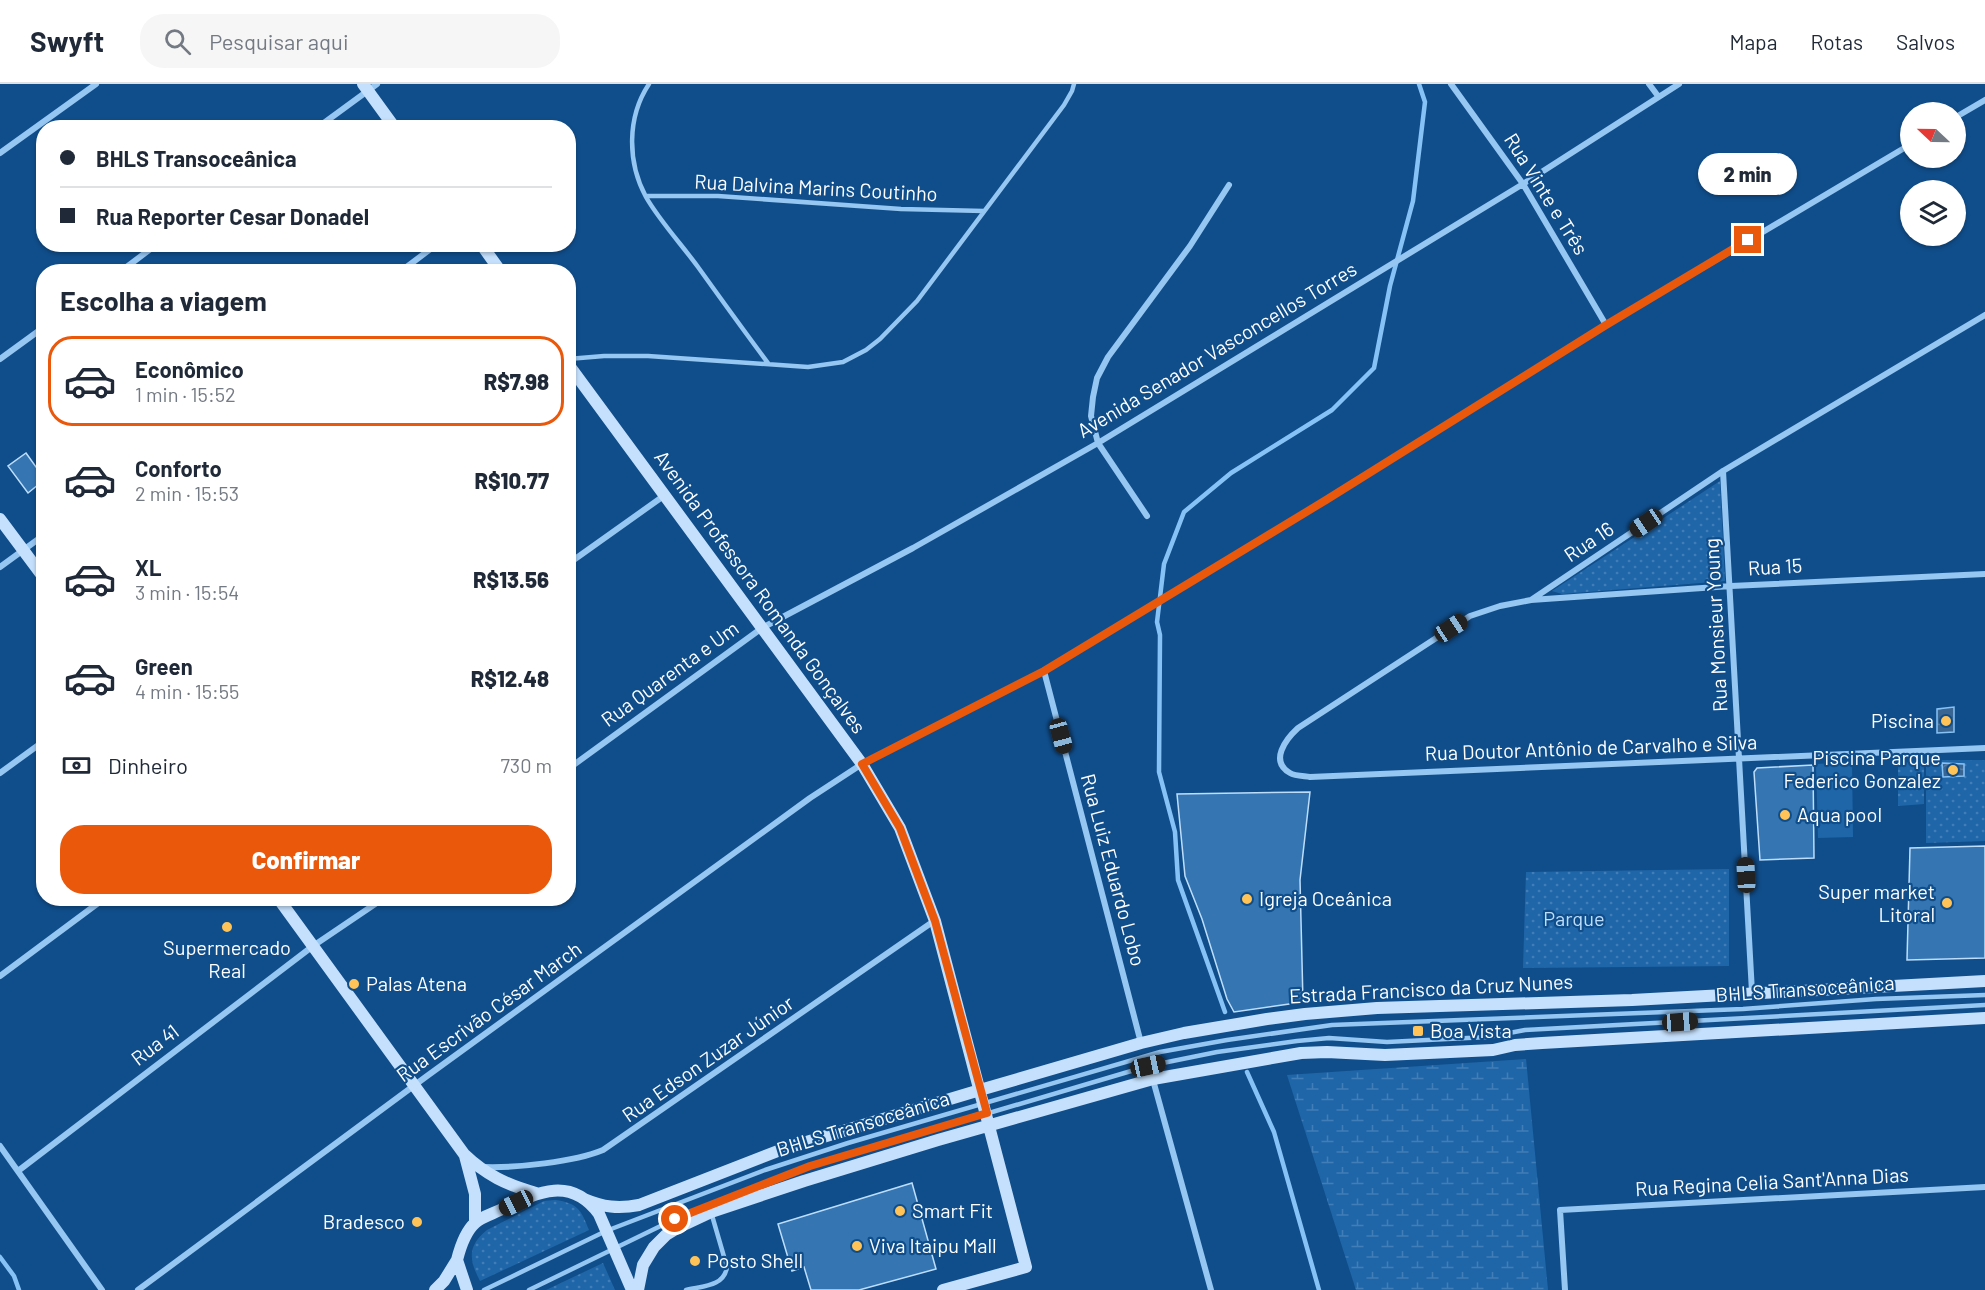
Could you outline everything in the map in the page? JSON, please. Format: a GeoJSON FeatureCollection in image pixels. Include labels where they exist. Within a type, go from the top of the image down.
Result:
{"type":"FeatureCollection","features":[{"type":"Feature","properties":{"kind":"main road"},"geometry":{"type":"LineString","coordinates":[[370,86],[390,120]]}},
{"type":"Feature","properties":{"kind":"main road","name":"Avenida Professora Romanda Gonçalves"},"geometry":{"type":"LineString","coordinates":[[576,375],[862,764],[900,828],[935,921],[1026,1268],[943,1290]]}},
{"type":"Feature","properties":{"kind":"main road"},"geometry":{"type":"LineString","coordinates":[[0,519],[36,567]]}},
{"type":"Feature","properties":{"kind":"main road"},"geometry":{"type":"LineString","coordinates":[[284,906],[464,1154],[497,1179],[536,1193]]}},
{"type":"Feature","properties":{"kind":"main road","name":"Estrada Francisco da Cruz Nunes"},"geometry":{"type":"LineString","coordinates":[[638,1290],[643,1265],[654,1246],[679,1227],[711,1212],[804,1181],[1141,1043],[1184,1033],[1305,1014],[1377,1008],[1632,1000],[1985,981]]}},
{"type":"Feature","properties":{"kind":"main road","name":"Estrada Francisco da Cruz Nunes"},"geometry":{"type":"LineString","coordinates":[[536,1193],[568,1192],[598,1205],[622,1208],[639,1205],[783,1149],[985,1108],[1301,1053],[1385,1055],[1493,1050],[1515,1045],[1542,1043],[1985,1018]]}},
{"type":"Feature","properties":{"kind":"main road"},"geometry":{"type":"LineString","coordinates":[[435,1290],[444,1281],[457,1260],[463,1243],[475,1223],[475,1194],[464,1154]]}},
{"type":"Feature","properties":{"kind":"main road"},"geometry":{"type":"LineString","coordinates":[[475,1223],[536,1193]]}},
{"type":"Feature","properties":{"kind":"main road"},"geometry":{"type":"LineString","coordinates":[[584,1198],[599,1214],[632,1290]]}},
{"type":"Feature","properties":{"kind":"main road"},"geometry":{"type":"LineString","coordinates":[[457,1260],[467,1290]]}},
{"type":"Feature","properties":{"kind":"street"},"geometry":{"type":"LineString","coordinates":[[46,120],[96,84]]}},
{"type":"Feature","properties":{"kind":"street","name":"Rua Vinte e Três"},"geometry":{"type":"LineString","coordinates":[[1451,84],[1523,184],[1606,325]]}},
{"type":"Feature","properties":{"kind":"street"},"geometry":{"type":"LineString","coordinates":[[1649,84],[1658,96]]}},
{"type":"Feature","properties":{"kind":"street","name":"Avenida Senador Vasconcellos Torres"},"geometry":{"type":"LineString","coordinates":[[762,628],[913,548],[1098,443],[1523,184],[1679,84]]}},
{"type":"Feature","properties":{"kind":"street"},"geometry":{"type":"LineString","coordinates":[[328,120],[370,86]]}},
{"type":"Feature","properties":{"kind":"street"},"geometry":{"type":"LineString","coordinates":[[1966,111],[1985,100]]}},
{"type":"Feature","properties":{"kind":"street"},"geometry":{"type":"LineString","coordinates":[[0,153],[36,127]]}},
{"type":"Feature","properties":{"kind":"street","name":"Rua Escrivão César March"},"geometry":{"type":"LineString","coordinates":[[138,1290],[810,798],[862,764],[1044,671],[1326,500],[1606,325],[1900,151]]}},
{"type":"Feature","properties":{"kind":"street"},"geometry":{"type":"LineString","coordinates":[[1147,516],[1098,443],[1091,416],[1093,397],[1098,378],[1108,357],[1190,246],[1229,185]]}},
{"type":"Feature","properties":{"kind":"street"},"geometry":{"type":"LineString","coordinates":[[131,264],[146,252]]}},
{"type":"Feature","properties":{"kind":"street"},"geometry":{"type":"LineString","coordinates":[[410,264],[426,252]]}},
{"type":"Feature","properties":{"kind":"street","name":"Rua 16"},"geometry":{"type":"LineString","coordinates":[[1280,757],[1282,745],[1298,728],[1470,616],[1500,606],[1531,600],[1723,471],[1985,315]]}},
{"type":"Feature","properties":{"kind":"street"},"geometry":{"type":"LineString","coordinates":[[0,359],[36,333]]}},
{"type":"Feature","properties":{"kind":"street","name":"Rua Monsieur Young"},"geometry":{"type":"LineString","coordinates":[[1723,471],[1752,992]]}},
{"type":"Feature","properties":{"kind":"street"},"geometry":{"type":"LineString","coordinates":[[576,558],[665,495]]}},
{"type":"Feature","properties":{"kind":"street"},"geometry":{"type":"LineString","coordinates":[[0,567],[36,541]]}},
{"type":"Feature","properties":{"kind":"street","name":"Rua 15"},"geometry":{"type":"LineString","coordinates":[[1531,600],[1731,586],[1985,574]]}},
{"type":"Feature","properties":{"kind":"street","name":"Rua Quarenta e Um"},"geometry":{"type":"LineString","coordinates":[[576,763],[762,628]]}},
{"type":"Feature","properties":{"kind":"street","name":"Rua Luiz Eduardo Lobo"},"geometry":{"type":"LineString","coordinates":[[1044,671],[1141,1043]]}},
{"type":"Feature","properties":{"kind":"street"},"geometry":{"type":"LineString","coordinates":[[0,773],[36,747]]}},
{"type":"Feature","properties":{"kind":"street","name":"Rua Doutor Antônio de Carvalho e Silva"},"geometry":{"type":"LineString","coordinates":[[1280,757],[1290,774],[1310,777],[1985,747]]}},
{"type":"Feature","properties":{"kind":"street"},"geometry":{"type":"LineString","coordinates":[[0,976],[94,906]]}},
{"type":"Feature","properties":{"kind":"street"},"geometry":{"type":"LineString","coordinates":[[313,946],[372,906]]}},
{"type":"Feature","properties":{"kind":"street","name":"Rua Edson Zuzar Júnior"},"geometry":{"type":"LineString","coordinates":[[477,1166],[501,1168],[590,1155],[603,1150],[935,921]]}},
{"type":"Feature","properties":{"kind":"street","name":"Rua 41"},"geometry":{"type":"LineString","coordinates":[[18,1171],[313,946]]}},
{"type":"Feature","properties":{"kind":"street"},"geometry":{"type":"LineString","coordinates":[[1153,1079],[1211,1290]]}},
{"type":"Feature","properties":{"kind":"street"},"geometry":{"type":"LineString","coordinates":[[0,1146],[102,1290]]}},
{"type":"Feature","properties":{"kind":"street","name":"Rua Regina Celia Sant'Anna Dias"},"geometry":{"type":"LineString","coordinates":[[1565,1290],[1560,1210],[1985,1187]]}},
{"type":"Feature","properties":{"kind":"lane"},"geometry":{"type":"LineString","coordinates":[[650,84],[635,113],[632,132],[632,154],[646,196],[768,363]]}},
{"type":"Feature","properties":{"kind":"lane"},"geometry":{"type":"LineString","coordinates":[[576,359],[620,356],[768,363],[808,368],[843,362],[866,350],[917,301],[1064,105],[1074,84]]}},
{"type":"Feature","properties":{"kind":"lane","name":"Rua Dalvina Marins Coutinho"},"geometry":{"type":"LineString","coordinates":[[646,196],[718,196],[984,211]]}},
{"type":"Feature","properties":{"kind":"lane","name":"BHLS Transoceânica"},"geometry":{"type":"LineString","coordinates":[[530,1290],[675,1219],[810,1166],[1160,1052],[1332,1025],[1743,1009],[1876,999],[1985,995]]}},
{"type":"Feature","properties":{"kind":"lane","name":"BHLS Transoceânica"},"geometry":{"type":"LineString","coordinates":[[484,1290],[606,1231],[765,1170],[985,1108],[1148,1066],[1217,1052],[1329,1038],[1387,1042],[1488,1037],[1525,1030],[1985,1005]]}},
{"type":"Feature","properties":{"kind":"lane"},"geometry":{"type":"LineString","coordinates":[[686,1290],[720,1282],[726,1274],[727,1267],[711,1212]]}},
{"type":"Feature","properties":{"kind":"green space"},"geometry":{"type":"Polygon","coordinates":[[[1720,481],[1725,581],[1562,594],[1552,591],[1720,481]]]}},
{"type":"Feature","properties":{"kind":"green space"},"geometry":{"type":"Polygon","coordinates":[[[1926,760],[1985,760],[1985,841],[1926,843],[1926,760]]]}},
{"type":"Feature","properties":{"kind":"green space"},"geometry":{"type":"Polygon","coordinates":[[[1924,761],[1924,804],[1898,806],[1898,763],[1924,761]]]}},
{"type":"Feature","properties":{"kind":"green space"},"geometry":{"type":"Polygon","coordinates":[[[1852,762],[1853,837],[1818,838],[1816,764],[1852,762]]]}},
{"type":"Feature","properties":{"kind":"green space","name":"Parque"},"geometry":{"type":"Polygon","coordinates":[[[1729,869],[1729,966],[1523,968],[1526,872],[1729,869]]]}},
{"type":"Feature","properties":{"kind":"green space"},"geometry":{"type":"Polygon","coordinates":[[[1526,1059],[1548,1290],[1356,1290],[1287,1075],[1526,1059]]]}},
{"type":"Feature","properties":{"kind":"green space"},"geometry":{"type":"Polygon","coordinates":[[[555,1200],[569,1203],[578,1209],[589,1230],[480,1281],[472,1254],[481,1236],[487,1230],[544,1201],[555,1200]]]}},
{"type":"Feature","properties":{"kind":"green space"},"geometry":{"type":"Polygon","coordinates":[[[603,1263],[615,1290],[546,1290],[603,1263]]]}},
{"type":"Feature","properties":{"kind":"water","name":"Piscina"},"geometry":{"type":"Polygon","coordinates":[[[1954,707],[1954,732],[1937,733],[1937,709],[1954,707]]]}},
{"type":"Feature","properties":{"kind":"water","name":"Piscina Parque Federico Gonzalez"},"geometry":{"type":"Polygon","coordinates":[[[1942,763],[1964,764],[1964,776],[1943,777],[1942,763]]]}},
{"type":"Feature","properties":{"kind":"building"},"geometry":{"type":"Polygon","coordinates":[[[26,453],[36,467],[36,486],[28,493],[8,466],[26,453]]]}},
{"type":"Feature","properties":{"kind":"building","name":"Aqua pool"},"geometry":{"type":"Polygon","coordinates":[[[1813,765],[1814,858],[1760,860],[1754,772],[1757,768],[1813,765]]]}},
{"type":"Feature","properties":{"kind":"building","name":"Igreja Oceânica"},"geometry":{"type":"Polygon","coordinates":[[[1310,792],[1300,880],[1303,1002],[1234,1012],[1227,999],[1202,919],[1185,876],[1177,794],[1310,792]]]}},
{"type":"Feature","properties":{"kind":"building","name":"Super market Litoral"},"geometry":{"type":"Polygon","coordinates":[[[1985,846],[1985,958],[1907,960],[1910,848],[1985,846]]]}},
{"type":"Feature","properties":{"kind":"building","name":"Viva Itaipu Mall"},"geometry":{"type":"Polygon","coordinates":[[[912,1183],[936,1269],[859,1290],[811,1290],[804,1267],[792,1271],[778,1224],[912,1183]]]}},
{"type":"Feature","properties":{"kind":"waterway"},"geometry":{"type":"LineString","coordinates":[[1225,1012],[1178,880],[1175,832],[1159,772],[1160,635],[1157,622],[1164,564],[1184,512],[1231,473],[1332,410],[1374,368],[1390,286],[1413,201],[1425,102],[1419,84]]}},
{"type":"Feature","properties":{"kind":"waterway"},"geometry":{"type":"LineString","coordinates":[[1247,1072],[1274,1132],[1319,1290]]}},
{"type":"Feature","properties":{"kind":"waterway"},"geometry":{"type":"LineString","coordinates":[[0,1257],[14,1276],[19,1290]]}},
{"type":"Feature","properties":{"kind":"place","name":"Piscina"},"geometry":{"type":"Point","coordinates":[1946,721]}},
{"type":"Feature","properties":{"kind":"place","name":"Piscina Parque Federico Gonzalez"},"geometry":{"type":"Point","coordinates":[1953,770]}},
{"type":"Feature","properties":{"kind":"place","name":"Aqua pool"},"geometry":{"type":"Point","coordinates":[1785,815]}},
{"type":"Feature","properties":{"kind":"place","name":"Igreja Oceânica"},"geometry":{"type":"Point","coordinates":[1247,899]}},
{"type":"Feature","properties":{"kind":"place","name":"Super market Litoral"},"geometry":{"type":"Point","coordinates":[1947,903]}},
{"type":"Feature","properties":{"kind":"place","name":"Supermercado Real"},"geometry":{"type":"Point","coordinates":[227,927]}},
{"type":"Feature","properties":{"kind":"place","name":"Palas Atena"},"geometry":{"type":"Point","coordinates":[354,984]}},
{"type":"Feature","properties":{"kind":"place","name":"Boa Vista"},"geometry":{"type":"Point","coordinates":[1418,1031]}},
{"type":"Feature","properties":{"kind":"place","name":"Smart Fit"},"geometry":{"type":"Point","coordinates":[900,1211]}},
{"type":"Feature","properties":{"kind":"place","name":"Bradesco"},"geometry":{"type":"Point","coordinates":[417,1222]}},
{"type":"Feature","properties":{"kind":"place","name":"Viva Itaipu Mall"},"geometry":{"type":"Point","coordinates":[857,1246]}},
{"type":"Feature","properties":{"kind":"place","name":"Posto Shell"},"geometry":{"type":"Point","coordinates":[695,1261]}},
{"type":"Feature","properties":{"kind":"route"},"geometry":{"type":"LineString","coordinates":[[675,1219],[810,1166],[987,1113],[935,921],[900,828],[862,764],[1044,671],[1748,240]]}}]}
